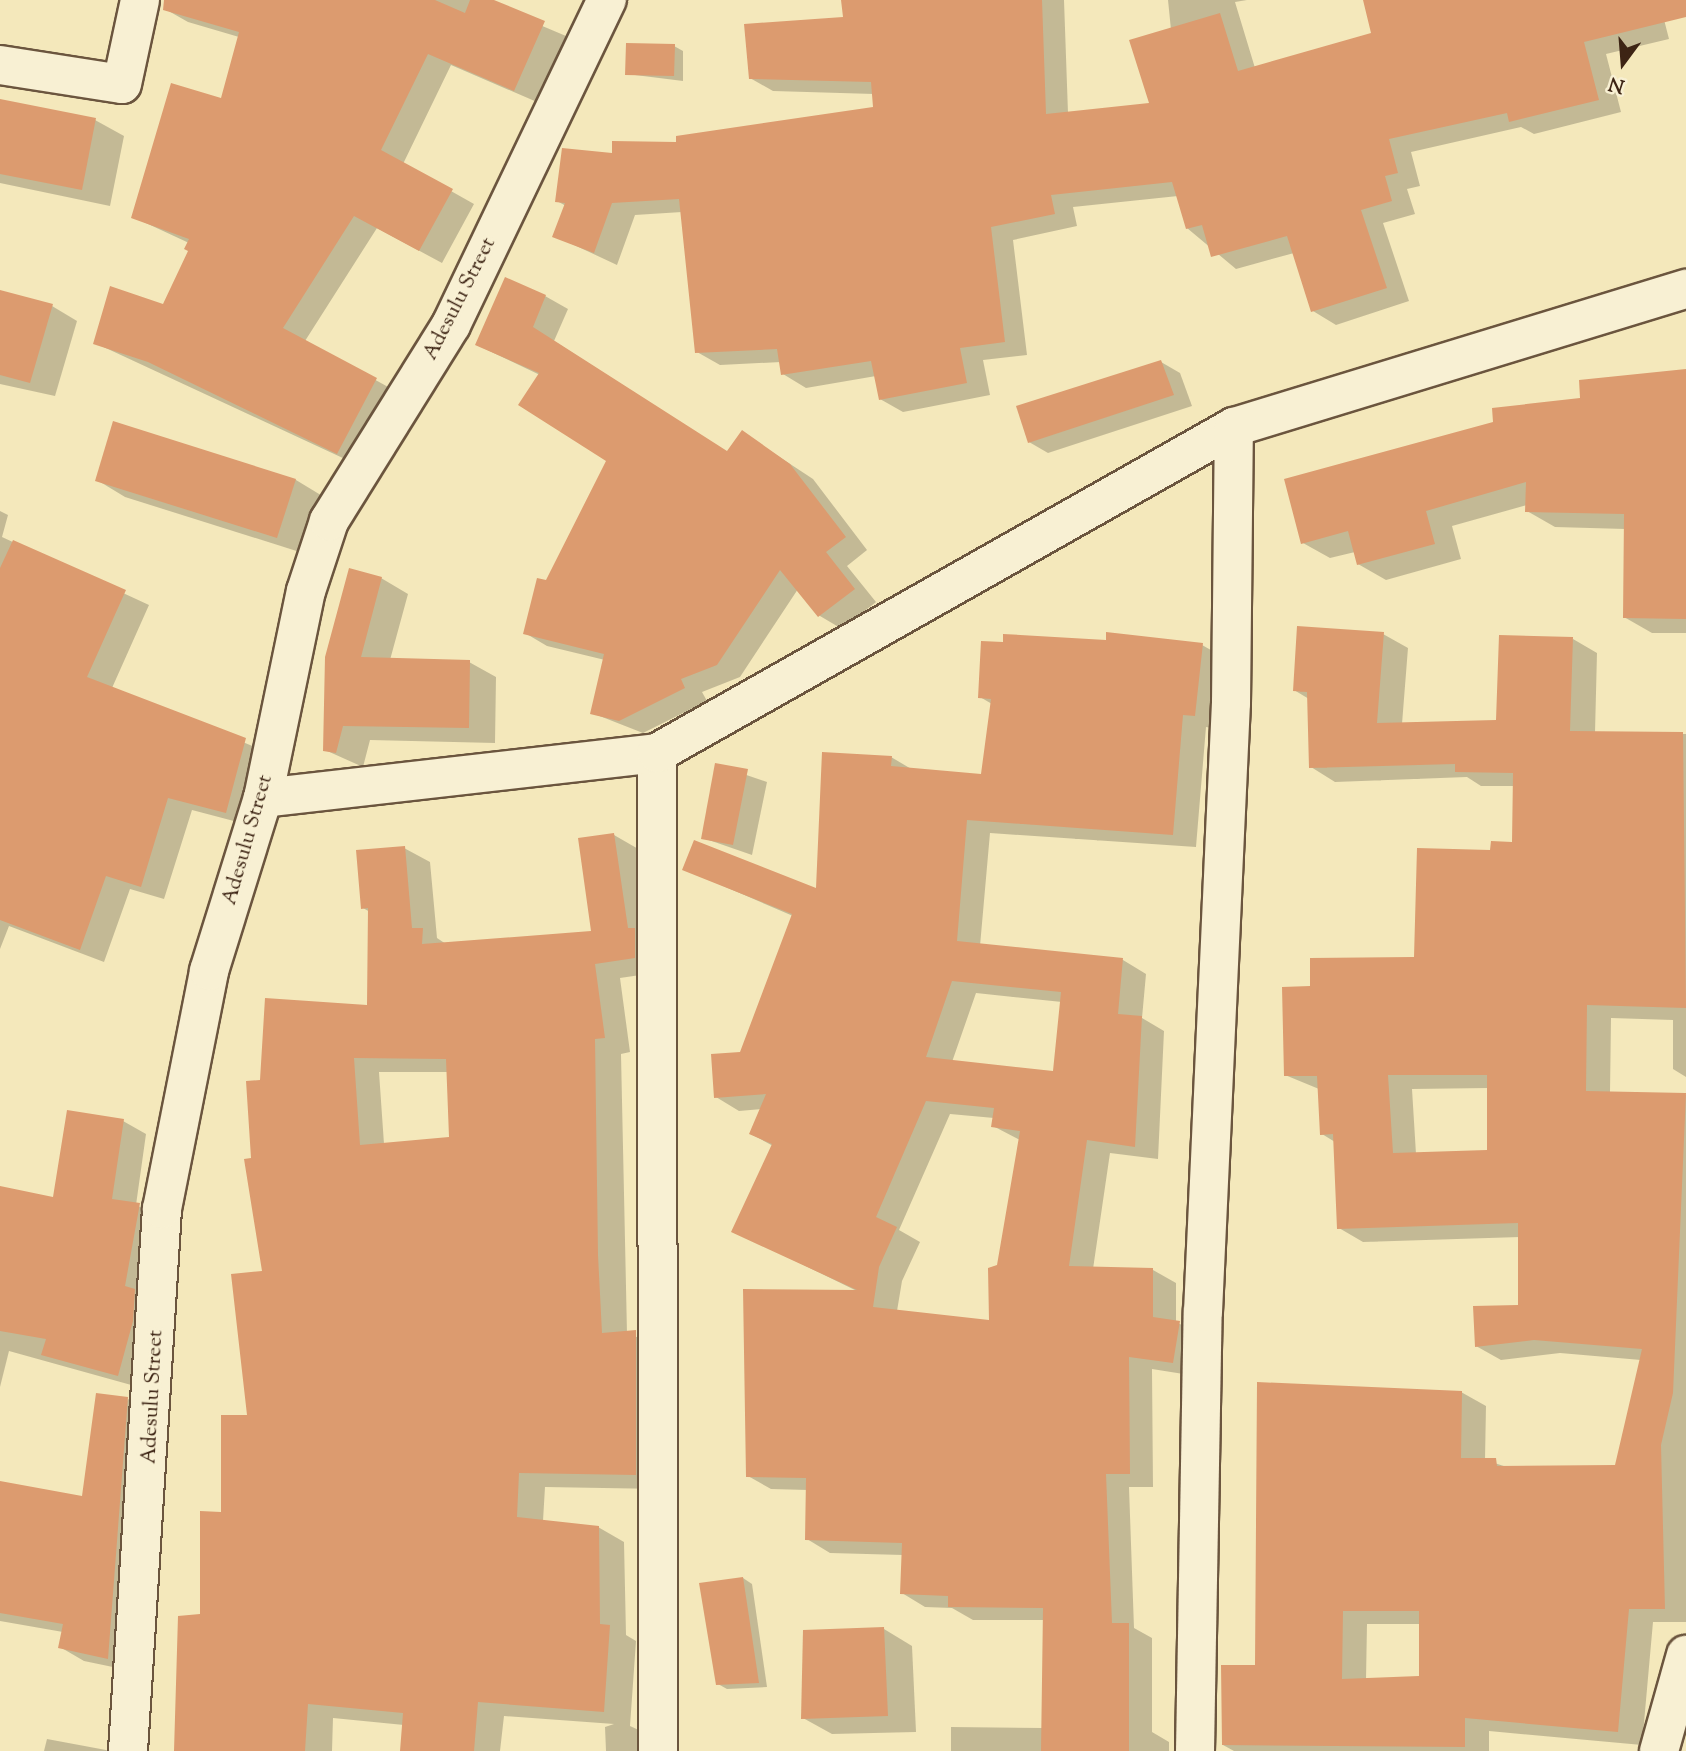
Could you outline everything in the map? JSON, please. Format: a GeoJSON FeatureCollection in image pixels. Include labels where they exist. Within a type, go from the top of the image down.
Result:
{"type":"FeatureCollection","features":[{"type":"Feature","properties":{"kind":"street"},"geometry":{"type":"LineString","coordinates":[[0,65],[122,84],[139,0]]}},
{"type":"Feature","properties":{"kind":"street","name":"Adesulu Street"},"geometry":{"type":"LineString","coordinates":[[128,1751],[162,1209],[209,971],[263,798],[306,591],[329,521],[452,325],[607,0]]}},
{"type":"Feature","properties":{"kind":"street"},"geometry":{"type":"LineString","coordinates":[[263,798],[657,753],[1234,427],[1686,289]]}},
{"type":"Feature","properties":{"kind":"street"},"geometry":{"type":"LineString","coordinates":[[1195,1751],[1203,1312],[1231,703],[1234,427]]}},
{"type":"Feature","properties":{"kind":"street"},"geometry":{"type":"LineString","coordinates":[[657,753],[658,1751]]}},
{"type":"Feature","properties":{"kind":"street"},"geometry":{"type":"LineString","coordinates":[[1659,1751],[1686,1655]]}},
{"type":"Feature","properties":{"kind":"building"},"geometry":{"type":"Polygon","coordinates":[[[164,0],[435,0],[465,13],[470,0],[494,0],[545,21],[514,91],[428,54],[381,150],[453,189],[419,251],[354,216],[283,328],[377,378],[337,454],[148,362],[93,344],[110,286],[163,304],[188,251],[184,249],[189,239],[131,218],[171,83],[221,98],[239,32],[163,10],[164,0]]]}},
{"type":"Feature","properties":{"kind":"building"},"geometry":{"type":"Polygon","coordinates":[[[841,0],[1042,0],[1046,114],[1149,103],[1129,40],[1220,13],[1238,71],[1371,33],[1363,0],[1686,0],[1686,17],[1584,42],[1599,100],[1509,122],[1507,113],[1389,139],[1398,173],[1385,176],[1392,201],[1361,210],[1387,288],[1311,312],[1287,236],[1211,257],[1202,225],[1186,229],[1172,182],[1051,195],[1055,214],[991,227],[1005,342],[960,348],[967,383],[879,400],[871,361],[781,375],[777,349],[695,353],[679,199],[612,203],[594,253],[552,237],[565,203],[555,202],[562,148],[612,153],[612,141],[676,142],[676,136],[873,107],[871,82],[749,79],[744,24],[843,17],[841,0]]]}},
{"type":"Feature","properties":{"kind":"building"},"geometry":{"type":"Polygon","coordinates":[[[626,43],[675,44],[674,76],[625,75],[626,43]]]}},
{"type":"Feature","properties":{"kind":"building"},"geometry":{"type":"Polygon","coordinates":[[[0,99],[96,118],[82,190],[0,174],[0,99]]]}},
{"type":"Feature","properties":{"kind":"building"},"geometry":{"type":"Polygon","coordinates":[[[505,277],[546,295],[533,327],[727,451],[742,430],[790,464],[846,537],[826,552],[855,589],[818,617],[780,570],[717,665],[681,679],[685,688],[619,721],[590,714],[604,654],[523,634],[537,578],[546,580],[606,461],[518,405],[539,373],[475,345],[505,277]]]}},
{"type":"Feature","properties":{"kind":"building"},"geometry":{"type":"Polygon","coordinates":[[[0,290],[53,304],[30,383],[0,375],[0,290]]]}},
{"type":"Feature","properties":{"kind":"building"},"geometry":{"type":"Polygon","coordinates":[[[1161,360],[1174,395],[1028,443],[1016,406],[1161,360]]]}},
{"type":"Feature","properties":{"kind":"building"},"geometry":{"type":"Polygon","coordinates":[[[1686,369],[1686,619],[1623,618],[1624,514],[1525,512],[1526,482],[1426,511],[1435,544],[1357,565],[1348,531],[1301,544],[1284,479],[1493,422],[1492,408],[1580,398],[1579,380],[1686,369]]]}},
{"type":"Feature","properties":{"kind":"building"},"geometry":{"type":"Polygon","coordinates":[[[113,421],[296,479],[277,538],[95,481],[113,421]]]}},
{"type":"Feature","properties":{"kind":"building"},"geometry":{"type":"Polygon","coordinates":[[[13,540],[126,590],[87,677],[246,738],[226,813],[168,798],[141,887],[106,876],[80,950],[0,920],[0,568],[13,540]]]}},
{"type":"Feature","properties":{"kind":"building"},"geometry":{"type":"Polygon","coordinates":[[[349,568],[382,577],[361,657],[470,660],[469,728],[343,726],[336,753],[323,751],[325,657],[349,568]]]}},
{"type":"Feature","properties":{"kind":"building"},"geometry":{"type":"Polygon","coordinates":[[[1297,626],[1384,632],[1377,723],[1496,720],[1499,635],[1573,637],[1570,731],[1683,732],[1686,1008],[1587,1005],[1586,1091],[1686,1093],[1673,1393],[1661,1445],[1665,1609],[1629,1609],[1618,1732],[1465,1718],[1465,1747],[1222,1745],[1221,1665],[1255,1665],[1257,1382],[1462,1391],[1461,1458],[1496,1458],[1497,1466],[1615,1465],[1642,1349],[1534,1340],[1475,1347],[1473,1306],[1518,1305],[1518,1223],[1337,1229],[1333,1134],[1320,1135],[1317,1076],[1284,1076],[1282,987],[1310,986],[1310,958],[1414,957],[1417,848],[1490,850],[1491,841],[1512,842],[1513,773],[1455,772],[1455,764],[1309,768],[1307,692],[1293,691],[1297,626]],[[1388,1075],[1393,1153],[1487,1150],[1487,1075],[1388,1075]],[[1343,1611],[1342,1679],[1419,1676],[1419,1611],[1343,1611]]]}},
{"type":"Feature","properties":{"kind":"building"},"geometry":{"type":"Polygon","coordinates":[[[1106,632],[1203,643],[1195,716],[1183,715],[1173,835],[967,820],[957,941],[1123,958],[1118,1014],[1142,1016],[1135,1147],[1087,1140],[1069,1266],[1153,1268],[1153,1317],[1180,1321],[1173,1363],[1129,1357],[1130,1474],[1106,1474],[1112,1623],[1129,1623],[1129,1751],[1041,1751],[1043,1608],[948,1607],[948,1596],[900,1594],[902,1543],[805,1540],[806,1478],[746,1477],[743,1289],[857,1290],[731,1232],[772,1144],[749,1134],[766,1094],[714,1098],[711,1054],[740,1052],[792,914],[682,870],[694,840],[816,888],[822,752],[892,756],[891,766],[981,774],[991,699],[978,698],[981,641],[1003,642],[1003,634],[1106,640],[1106,632]],[[952,981],[926,1057],[1053,1071],[1061,992],[952,981]],[[926,1101],[876,1217],[897,1227],[879,1267],[873,1307],[989,1320],[988,1268],[997,1265],[1020,1131],[991,1127],[994,1108],[926,1101]]]}},
{"type":"Feature","properties":{"kind":"building"},"geometry":{"type":"Polygon","coordinates":[[[715,763],[748,769],[733,845],[701,839],[715,763]]]}},
{"type":"Feature","properties":{"kind":"building"},"geometry":{"type":"Polygon","coordinates":[[[614,833],[628,928],[635,928],[635,958],[595,964],[605,1038],[595,1039],[598,1255],[602,1333],[636,1330],[636,1475],[519,1473],[517,1517],[599,1526],[600,1624],[610,1625],[604,1712],[478,1702],[474,1751],[400,1751],[403,1713],[308,1704],[305,1751],[174,1751],[178,1616],[200,1614],[200,1511],[221,1512],[221,1415],[247,1415],[231,1274],[262,1271],[244,1159],[251,1158],[246,1081],[260,1080],[265,998],[367,1005],[368,908],[361,909],[356,850],[405,846],[412,928],[423,928],[422,944],[591,931],[578,838],[614,833]],[[354,1058],[360,1145],[449,1137],[446,1059],[354,1058]]]}},
{"type":"Feature","properties":{"kind":"building"},"geometry":{"type":"Polygon","coordinates":[[[67,1110],[124,1119],[112,1199],[140,1203],[125,1286],[135,1289],[133,1321],[118,1376],[41,1355],[46,1339],[0,1331],[0,1186],[53,1197],[67,1110]]]}},
{"type":"Feature","properties":{"kind":"building"},"geometry":{"type":"Polygon","coordinates":[[[96,1393],[128,1397],[108,1659],[58,1648],[63,1624],[0,1613],[0,1481],[82,1496],[96,1393]]]}},
{"type":"Feature","properties":{"kind":"building"},"geometry":{"type":"Polygon","coordinates":[[[743,1577],[759,1683],[716,1685],[699,1583],[743,1577]]]}},
{"type":"Feature","properties":{"kind":"building"},"geometry":{"type":"Polygon","coordinates":[[[884,1627],[888,1716],[801,1719],[803,1630],[884,1627]]]}}]}
